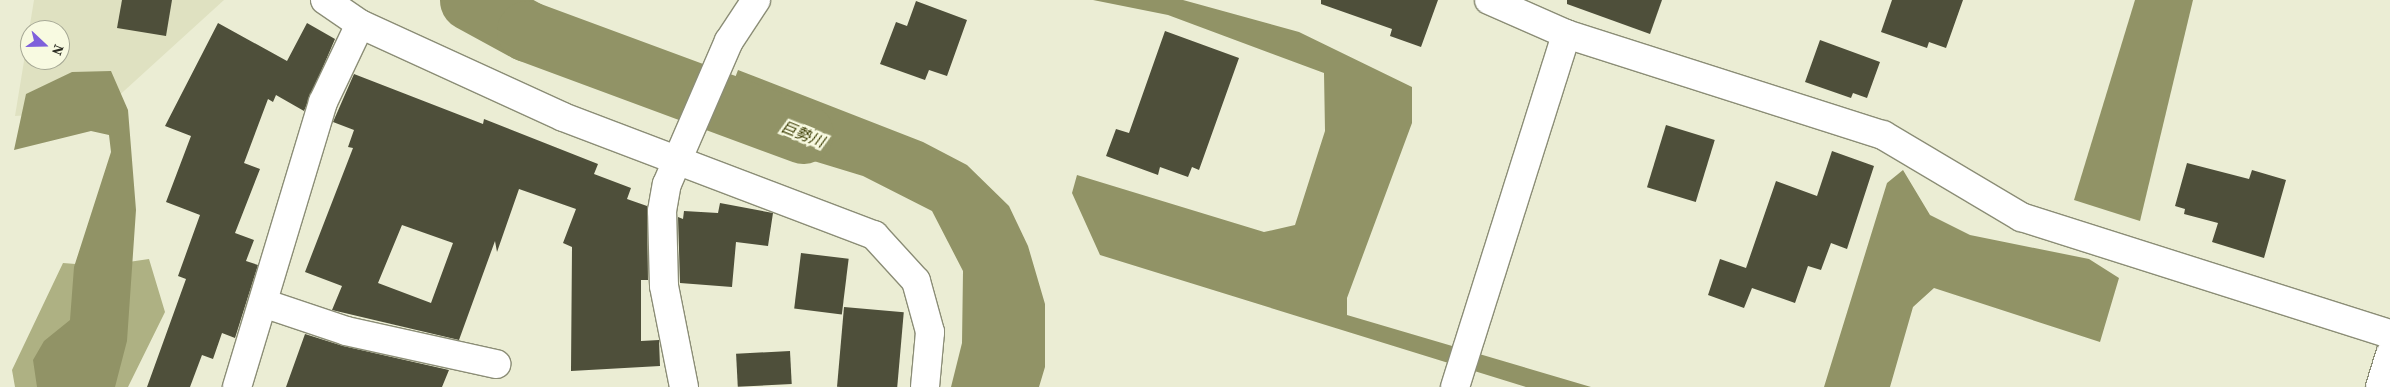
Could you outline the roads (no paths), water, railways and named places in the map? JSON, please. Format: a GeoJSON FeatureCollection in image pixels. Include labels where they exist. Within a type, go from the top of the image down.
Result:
{"type":"FeatureCollection","features":[{"type":"Feature","properties":{"kind":"street"},"geometry":{"type":"LineString","coordinates":[[325,0],[360,24],[563,117],[874,235],[916,281],[930,332],[925,387]]}},
{"type":"Feature","properties":{"kind":"street"},"geometry":{"type":"LineString","coordinates":[[684,387],[664,286],[662,211],[667,184],[680,161],[729,41],[756,0]]}},
{"type":"Feature","properties":{"kind":"street"},"geometry":{"type":"LineString","coordinates":[[1490,0],[1566,34],[1883,135],[2021,217],[2390,334]]}},
{"type":"Feature","properties":{"kind":"street"},"geometry":{"type":"LineString","coordinates":[[237,387],[324,102],[360,24]]}},
{"type":"Feature","properties":{"kind":"street"},"geometry":{"type":"LineString","coordinates":[[1457,381],[1566,34]]}},
{"type":"Feature","properties":{"kind":"street"},"geometry":{"type":"LineString","coordinates":[[262,304],[346,331],[496,364]]}},
{"type":"Feature","properties":{"kind":"street"},"geometry":{"type":"LineString","coordinates":[[2380,387],[2390,354]]}},
{"type":"Feature","properties":{"kind":"water"},"geometry":{"type":"Polygon","coordinates":[[[1093,0],[1183,0],[1299,32],[1412,87],[1412,123],[1347,298],[1347,315],[1591,387],[1526,387],[1100,255],[1072,193],[1077,175],[1264,232],[1295,225],[1325,131],[1324,73],[1168,15],[1093,0]]]}},
{"type":"Feature","properties":{"kind":"water"},"geometry":{"type":"Polygon","coordinates":[[[2135,0],[2193,0],[2140,221],[2074,200],[2135,0]]]}},
{"type":"Feature","properties":{"kind":"water"},"geometry":{"type":"Polygon","coordinates":[[[738,70],[923,142],[967,165],[1009,206],[1028,246],[1045,304],[1045,367],[1039,387],[951,387],[962,343],[963,271],[932,211],[863,176],[715,131],[738,70]]]}},
{"type":"Feature","properties":{"kind":"water"},"geometry":{"type":"Polygon","coordinates":[[[111,71],[128,110],[136,210],[127,341],[115,387],[37,387],[33,360],[44,341],[70,320],[74,267],[111,152],[109,135],[91,131],[14,150],[26,94],[72,72],[111,71]]]}},
{"type":"Feature","properties":{"kind":"water"},"geometry":{"type":"Polygon","coordinates":[[[1903,170],[1930,215],[1970,235],[2089,259],[2119,278],[2100,342],[1934,288],[1913,307],[1890,387],[1824,387],[1887,183],[1903,170]]]}},
{"type":"Feature","properties":{"kind":"waterway","name":"巨勢川"},"geometry":{"type":"LineString","coordinates":[[470,0],[527,31],[803,133]]}}]}
